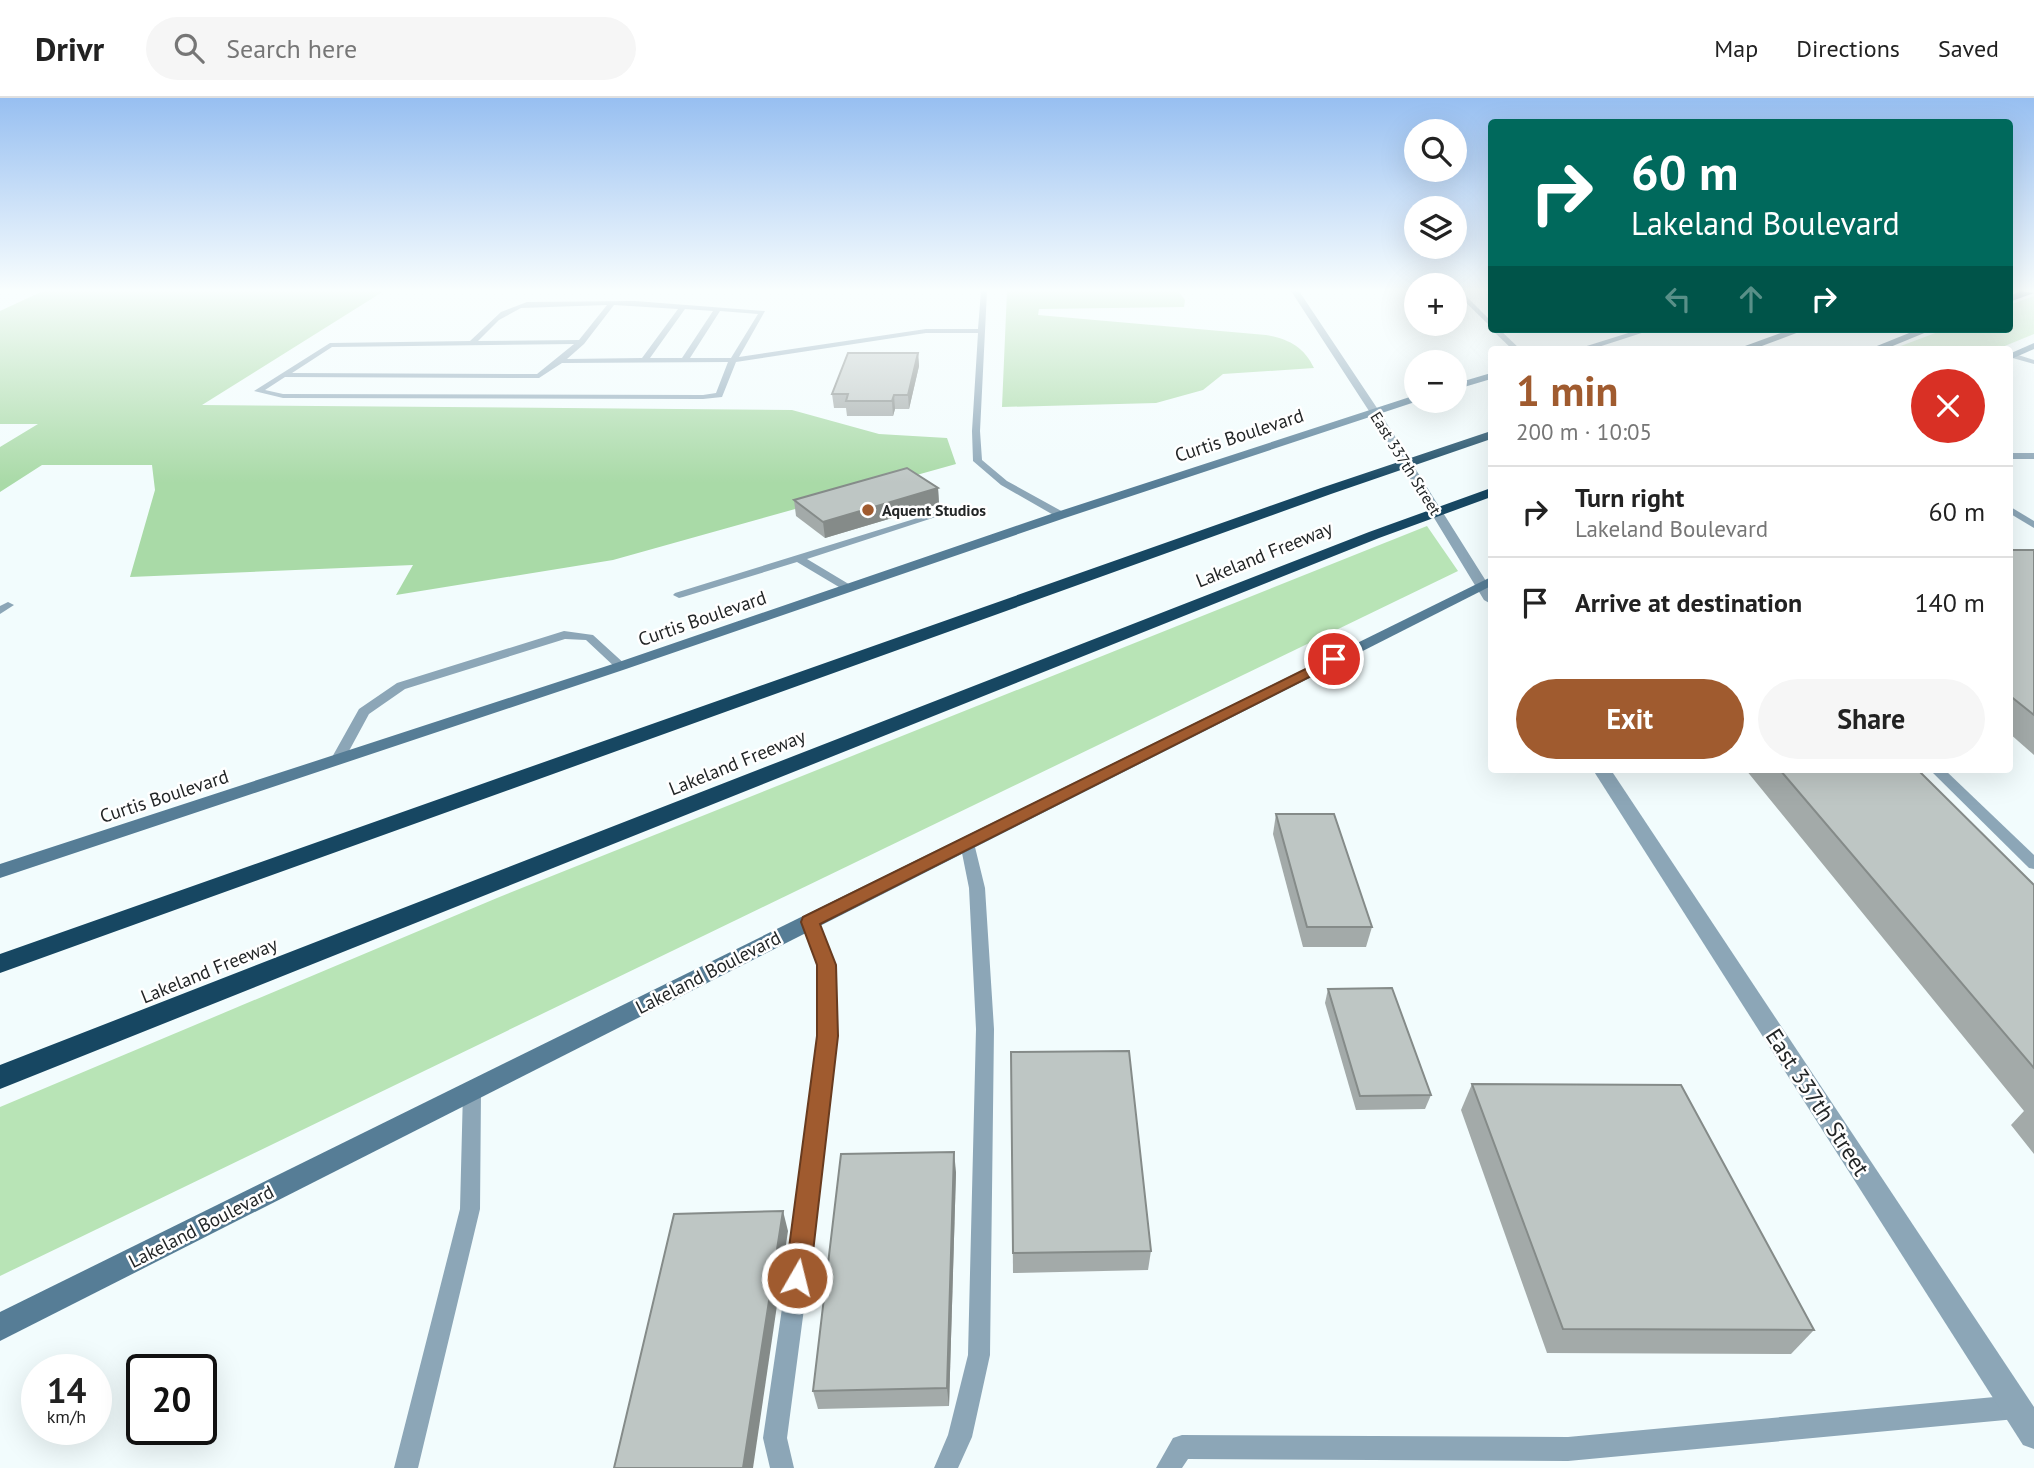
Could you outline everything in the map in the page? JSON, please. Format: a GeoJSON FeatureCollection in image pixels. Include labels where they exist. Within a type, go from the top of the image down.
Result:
{"type":"FeatureCollection","features":[{"type":"Feature","properties":{"kind":"highway","name":"Lakeland Freeway"},"geometry":{"type":"LineString","coordinates":[[0,964],[1326,491],[1488,436]]}},
{"type":"Feature","properties":{"kind":"highway","name":"Lakeland Freeway"},"geometry":{"type":"LineString","coordinates":[[0,1077],[1488,493]]}},
{"type":"Feature","properties":{"kind":"street","name":"East 337th Street"},"geometry":{"type":"LineString","coordinates":[[1337,355],[1488,589]]}},
{"type":"Feature","properties":{"kind":"street"},"geometry":{"type":"LineString","coordinates":[[1467,383],[1488,377]]}},
{"type":"Feature","properties":{"kind":"street","name":"Curtis Boulevard"},"geometry":{"type":"LineString","coordinates":[[0,871],[621,666],[1061,515],[1404,402]]}},
{"type":"Feature","properties":{"kind":"street","name":"Lakeland Boulevard"},"geometry":{"type":"LineString","coordinates":[[0,1327],[967,843],[1488,589]]}},
{"type":"Feature","properties":{"kind":"street","name":"East 337th Street"},"geometry":{"type":"LineString","coordinates":[[1604,773],[2034,1434]]}},
{"type":"Feature","properties":{"kind":"lane"},"geometry":{"type":"LineString","coordinates":[[314,355],[258,391],[283,396],[703,397],[719,395],[736,355]]}},
{"type":"Feature","properties":{"kind":"lane"},"geometry":{"type":"LineString","coordinates":[[282,375],[539,376],[567,355]]}},
{"type":"Feature","properties":{"kind":"lane"},"geometry":{"type":"LineString","coordinates":[[645,361],[649,355]]}},
{"type":"Feature","properties":{"kind":"lane"},"geometry":{"type":"LineString","coordinates":[[684,360],[687,355]]}},
{"type":"Feature","properties":{"kind":"lane"},"geometry":{"type":"LineString","coordinates":[[560,361],[733,360],[767,355]]}},
{"type":"Feature","properties":{"kind":"lane"},"geometry":{"type":"LineString","coordinates":[[981,355],[976,431],[978,461],[1004,483],[1061,515]]}},
{"type":"Feature","properties":{"kind":"lane"},"geometry":{"type":"LineString","coordinates":[[2013,357],[2034,362]]}},
{"type":"Feature","properties":{"kind":"lane"},"geometry":{"type":"LineString","coordinates":[[2013,456],[2034,456]]}},
{"type":"Feature","properties":{"kind":"lane"},"geometry":{"type":"LineString","coordinates":[[2013,512],[2034,525]]}},
{"type":"Feature","properties":{"kind":"lane"},"geometry":{"type":"LineString","coordinates":[[679,596],[943,513]]}},
{"type":"Feature","properties":{"kind":"lane"},"geometry":{"type":"LineString","coordinates":[[799,558],[848,588]]}},
{"type":"Feature","properties":{"kind":"lane"},"geometry":{"type":"LineString","coordinates":[[338,759],[364,712],[401,686],[564,635],[589,637],[621,666]]}},
{"type":"Feature","properties":{"kind":"lane"},"geometry":{"type":"LineString","coordinates":[[1940,773],[2034,864]]}},
{"type":"Feature","properties":{"kind":"lane"},"geometry":{"type":"LineString","coordinates":[[946,1468],[960,1437],[979,1355],[985,1030],[976,888],[967,843]]}},
{"type":"Feature","properties":{"kind":"lane"},"geometry":{"type":"LineString","coordinates":[[782,1468],[775,1438],[812,1172],[827,1036],[827,965],[810,922]]}},
{"type":"Feature","properties":{"kind":"lane"},"geometry":{"type":"LineString","coordinates":[[406,1468],[470,1209],[472,1091]]}},
{"type":"Feature","properties":{"kind":"lane"},"geometry":{"type":"LineString","coordinates":[[1167,1468],[1182,1447],[1569,1450],[2016,1407]]}},
{"type":"Feature","properties":{"kind":"green space"},"geometry":{"type":"Polygon","coordinates":[[[0,355],[282,355],[202,405],[792,410],[879,434],[947,438],[956,464],[613,560],[396,595],[413,565],[130,577],[155,490],[152,465],[42,465],[0,492],[0,447],[38,424],[0,424],[0,355]]]}},
{"type":"Feature","properties":{"kind":"green space"},"geometry":{"type":"Polygon","coordinates":[[[1004,355],[1306,355],[1314,368],[1223,374],[1203,390],[1156,403],[1002,407],[1004,355]]]}},
{"type":"Feature","properties":{"kind":"green space"},"geometry":{"type":"Polygon","coordinates":[[[1427,526],[1458,571],[0,1276],[0,1107],[497,898],[1427,526]]]}},
{"type":"Feature","properties":{"kind":"building"},"geometry":{"type":"Polygon","coordinates":[[[847,355],[918,355],[908,395],[894,395],[892,401],[846,401],[848,394],[832,394],[847,355]]]}},
{"type":"Feature","properties":{"kind":"building"},"geometry":{"type":"Polygon","coordinates":[[[907,468],[938,488],[823,522],[794,500],[907,468]]]}},
{"type":"Feature","properties":{"kind":"building"},"geometry":{"type":"Polygon","coordinates":[[[2013,550],[2034,550],[2034,715],[2013,698],[2013,550]]]}},
{"type":"Feature","properties":{"kind":"building"},"geometry":{"type":"Polygon","coordinates":[[[1783,773],[1921,773],[2034,885],[2034,1068],[1783,773]]]}},
{"type":"Feature","properties":{"kind":"building"},"geometry":{"type":"Polygon","coordinates":[[[1276,814],[1334,814],[1372,927],[1307,927],[1276,814]]]}},
{"type":"Feature","properties":{"kind":"building"},"geometry":{"type":"Polygon","coordinates":[[[1392,988],[1431,1095],[1360,1096],[1328,989],[1392,988]]]}},
{"type":"Feature","properties":{"kind":"building"},"geometry":{"type":"Polygon","coordinates":[[[1129,1051],[1151,1251],[1013,1253],[1011,1052],[1129,1051]]]}},
{"type":"Feature","properties":{"kind":"building"},"geometry":{"type":"Polygon","coordinates":[[[1472,1084],[1681,1085],[1814,1330],[1563,1329],[1472,1084]]]}},
{"type":"Feature","properties":{"kind":"building"},"geometry":{"type":"Polygon","coordinates":[[[954,1152],[947,1388],[813,1391],[841,1154],[954,1152]]]}},
{"type":"Feature","properties":{"kind":"building"},"geometry":{"type":"Polygon","coordinates":[[[783,1211],[743,1468],[614,1468],[674,1214],[783,1211]]]}},
{"type":"Feature","properties":{"kind":"place","name":"Aquent Studios"},"geometry":{"type":"Point","coordinates":[868,510]}},
{"type":"Feature","properties":{"kind":"route"},"geometry":{"type":"LineString","coordinates":[[797,1278],[827,1036],[827,965],[810,922],[1334,659]]}}]}
